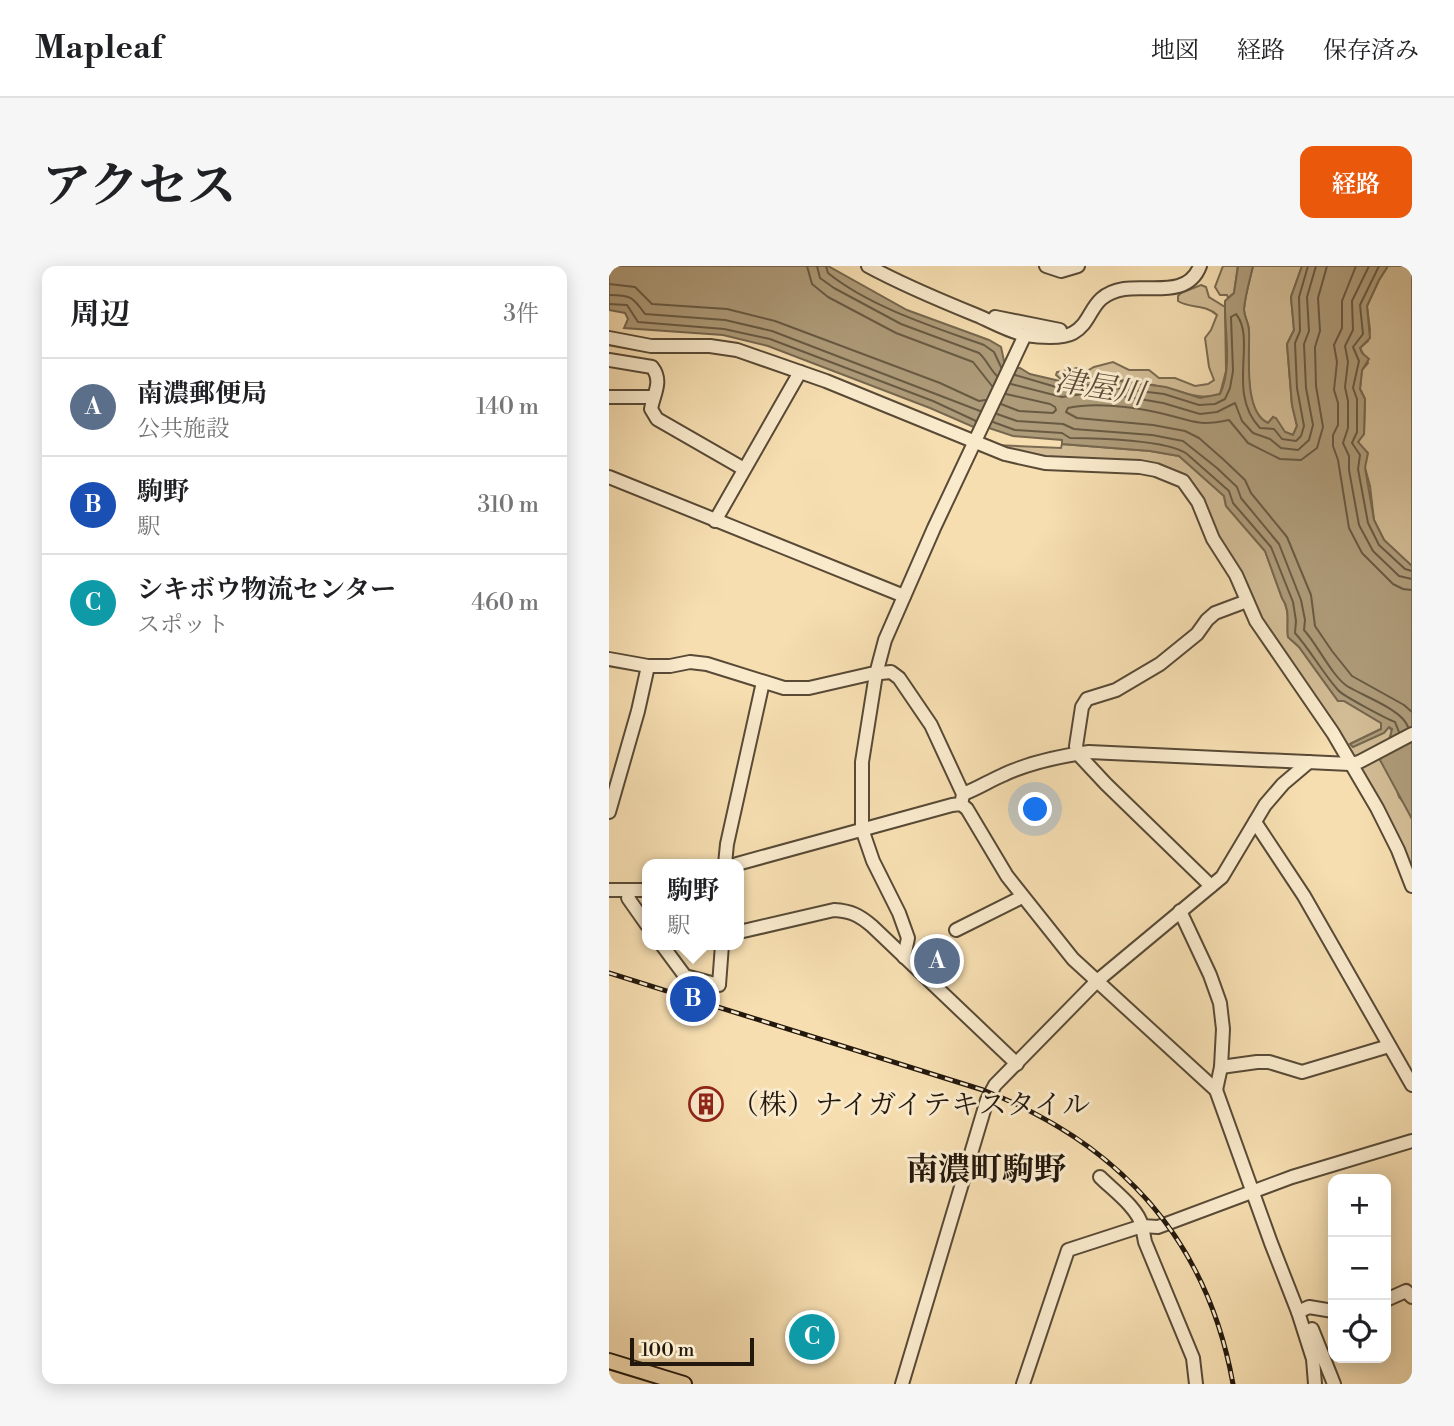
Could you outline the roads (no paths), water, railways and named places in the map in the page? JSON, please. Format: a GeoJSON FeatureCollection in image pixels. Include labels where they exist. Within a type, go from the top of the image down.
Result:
{"type":"FeatureCollection","features":[{"type":"Feature","properties":{"kind":"main road"},"geometry":{"type":"LineString","coordinates":[[609,1361],[684,1384]]}},
{"type":"Feature","properties":{"kind":"street"},"geometry":{"type":"LineString","coordinates":[[868,266],[899,283],[1023,339],[1074,333],[1107,294],[1127,288],[1177,287],[1194,278],[1200,266]]}},
{"type":"Feature","properties":{"kind":"street"},"geometry":{"type":"LineString","coordinates":[[1046,266],[1061,271],[1078,266]]}},
{"type":"Feature","properties":{"kind":"street"},"geometry":{"type":"LineString","coordinates":[[936,298],[989,315],[1074,333]]}},
{"type":"Feature","properties":{"kind":"street"},"geometry":{"type":"LineString","coordinates":[[609,338],[651,345],[710,346],[737,350],[978,437],[1031,460],[1140,467],[1156,470],[1183,481],[1198,502],[1213,539],[1236,575],[1256,621],[1355,763],[1398,850],[1412,886]]}},
{"type":"Feature","properties":{"kind":"street"},"geometry":{"type":"LineString","coordinates":[[904,957],[908,937],[899,912],[873,861],[862,829],[862,762],[876,674],[885,640],[904,596],[1023,339]]}},
{"type":"Feature","properties":{"kind":"street"},"geometry":{"type":"LineString","coordinates":[[609,360],[652,367],[658,374],[651,409],[657,419],[744,469]]}},
{"type":"Feature","properties":{"kind":"street"},"geometry":{"type":"LineString","coordinates":[[716,521],[800,372]]}},
{"type":"Feature","properties":{"kind":"street"},"geometry":{"type":"LineString","coordinates":[[609,397],[653,397]]}},
{"type":"Feature","properties":{"kind":"street"},"geometry":{"type":"LineString","coordinates":[[609,477],[904,596]]}},
{"type":"Feature","properties":{"kind":"street"},"geometry":{"type":"LineString","coordinates":[[1211,886],[1078,754],[1076,746],[1082,707],[1087,699],[1116,690],[1160,664],[1197,634],[1215,613],[1247,601]]}},
{"type":"Feature","properties":{"kind":"street"},"geometry":{"type":"LineString","coordinates":[[609,660],[648,666],[690,662],[707,664],[796,690],[876,674],[891,673],[899,678],[931,725],[962,799],[1022,897],[1066,952],[1216,1090],[1298,1312],[1313,1359],[1315,1384]]}},
{"type":"Feature","properties":{"kind":"street"},"geometry":{"type":"LineString","coordinates":[[609,812],[648,666]]}},
{"type":"Feature","properties":{"kind":"street"},"geometry":{"type":"LineString","coordinates":[[726,859],[764,682]]}},
{"type":"Feature","properties":{"kind":"street"},"geometry":{"type":"LineString","coordinates":[[744,862],[952,804],[1018,769],[1078,754],[1089,752],[1355,763],[1412,734]]}},
{"type":"Feature","properties":{"kind":"street"},"geometry":{"type":"LineString","coordinates":[[902,1384],[987,1100],[995,1085],[1097,981],[1222,877],[1265,805],[1283,784],[1309,762]]}},
{"type":"Feature","properties":{"kind":"street"},"geometry":{"type":"LineString","coordinates":[[1255,822],[1304,895],[1412,1085]]}},
{"type":"Feature","properties":{"kind":"street"},"geometry":{"type":"LineString","coordinates":[[609,890],[642,890]]}},
{"type":"Feature","properties":{"kind":"street"},"geometry":{"type":"LineString","coordinates":[[630,891],[628,898],[642,918]]}},
{"type":"Feature","properties":{"kind":"street"},"geometry":{"type":"LineString","coordinates":[[955,930],[1022,897]]}},
{"type":"Feature","properties":{"kind":"street"},"geometry":{"type":"LineString","coordinates":[[744,931],[834,910],[850,911],[861,916],[1017,1064]]}},
{"type":"Feature","properties":{"kind":"street"},"geometry":{"type":"LineString","coordinates":[[1180,911],[1220,1003],[1223,1029],[1221,1067],[1216,1090]]}},
{"type":"Feature","properties":{"kind":"street"},"geometry":{"type":"LineString","coordinates":[[665,950],[685,976],[719,985],[722,950]]}},
{"type":"Feature","properties":{"kind":"street"},"geometry":{"type":"LineString","coordinates":[[1221,1067],[1269,1062],[1302,1072],[1389,1045]]}},
{"type":"Feature","properties":{"kind":"street"},"geometry":{"type":"LineString","coordinates":[[1023,1384],[1067,1250],[1142,1226],[1158,1227],[1171,1223],[1252,1191],[1412,1141]]}},
{"type":"Feature","properties":{"kind":"street"},"geometry":{"type":"LineString","coordinates":[[1100,1177],[1141,1220],[1145,1242],[1193,1358],[1196,1384]]}},
{"type":"Feature","properties":{"kind":"street"},"geometry":{"type":"LineString","coordinates":[[1391,1298],[1406,1291],[1412,1297]]}},
{"type":"Feature","properties":{"kind":"street"},"geometry":{"type":"LineString","coordinates":[[1298,1312],[1309,1307],[1328,1310]]}},
{"type":"Feature","properties":{"kind":"street"},"geometry":{"type":"LineString","coordinates":[[1298,1312],[1310,1324],[1334,1384]]}},
{"type":"Feature","properties":{"kind":"water","name":"津屋川"},"geometry":{"type":"Polygon","coordinates":[[[609,266],[828,266],[907,310],[989,340],[1001,347],[1004,361],[1012,368],[1064,382],[1089,377],[1166,387],[1200,398],[1220,394],[1227,360],[1225,301],[1234,293],[1238,266],[1253,266],[1244,309],[1249,328],[1251,395],[1260,417],[1268,423],[1273,417],[1276,418],[1285,432],[1293,435],[1297,426],[1292,405],[1287,344],[1294,330],[1291,297],[1302,266],[1388,266],[1367,306],[1370,338],[1360,348],[1369,359],[1362,370],[1360,389],[1365,399],[1364,434],[1358,442],[1368,453],[1365,468],[1374,520],[1384,540],[1412,566],[1412,819],[1380,760],[1392,729],[1389,727],[1384,733],[1353,747],[1350,744],[1381,729],[1381,723],[1344,701],[1338,701],[1299,647],[1288,637],[1286,608],[1265,551],[1226,506],[1224,496],[1179,456],[1062,444],[1062,440],[1013,436],[986,427],[978,429],[768,346],[723,335],[624,328],[628,319],[625,313],[609,310],[609,266]]]}},
{"type":"Feature","properties":{"kind":"railway"},"geometry":{"type":"LineString","coordinates":[[609,973],[983,1090],[1032,1112],[1076,1138],[1115,1168],[1149,1203],[1178,1241],[1202,1284],[1220,1332],[1233,1384]]}},
{"type":"Feature","properties":{"kind":"place","name":"南濃郵便局"},"geometry":{"type":"Point","coordinates":[937,961]}},
{"type":"Feature","properties":{"kind":"place","name":"駒野"},"geometry":{"type":"Point","coordinates":[693,999]}},
{"type":"Feature","properties":{"kind":"place","name":"（株）ナイガイテキスタイル"},"geometry":{"type":"Point","coordinates":[706,1104]}},
{"type":"Feature","properties":{"kind":"place","name":"シキボウ物流センター"},"geometry":{"type":"Point","coordinates":[812,1337]}},
{"type":"Feature","properties":{"kind":"district","name":"南濃町駒野"},"geometry":{"type":"Point","coordinates":[986,1169]}}]}
